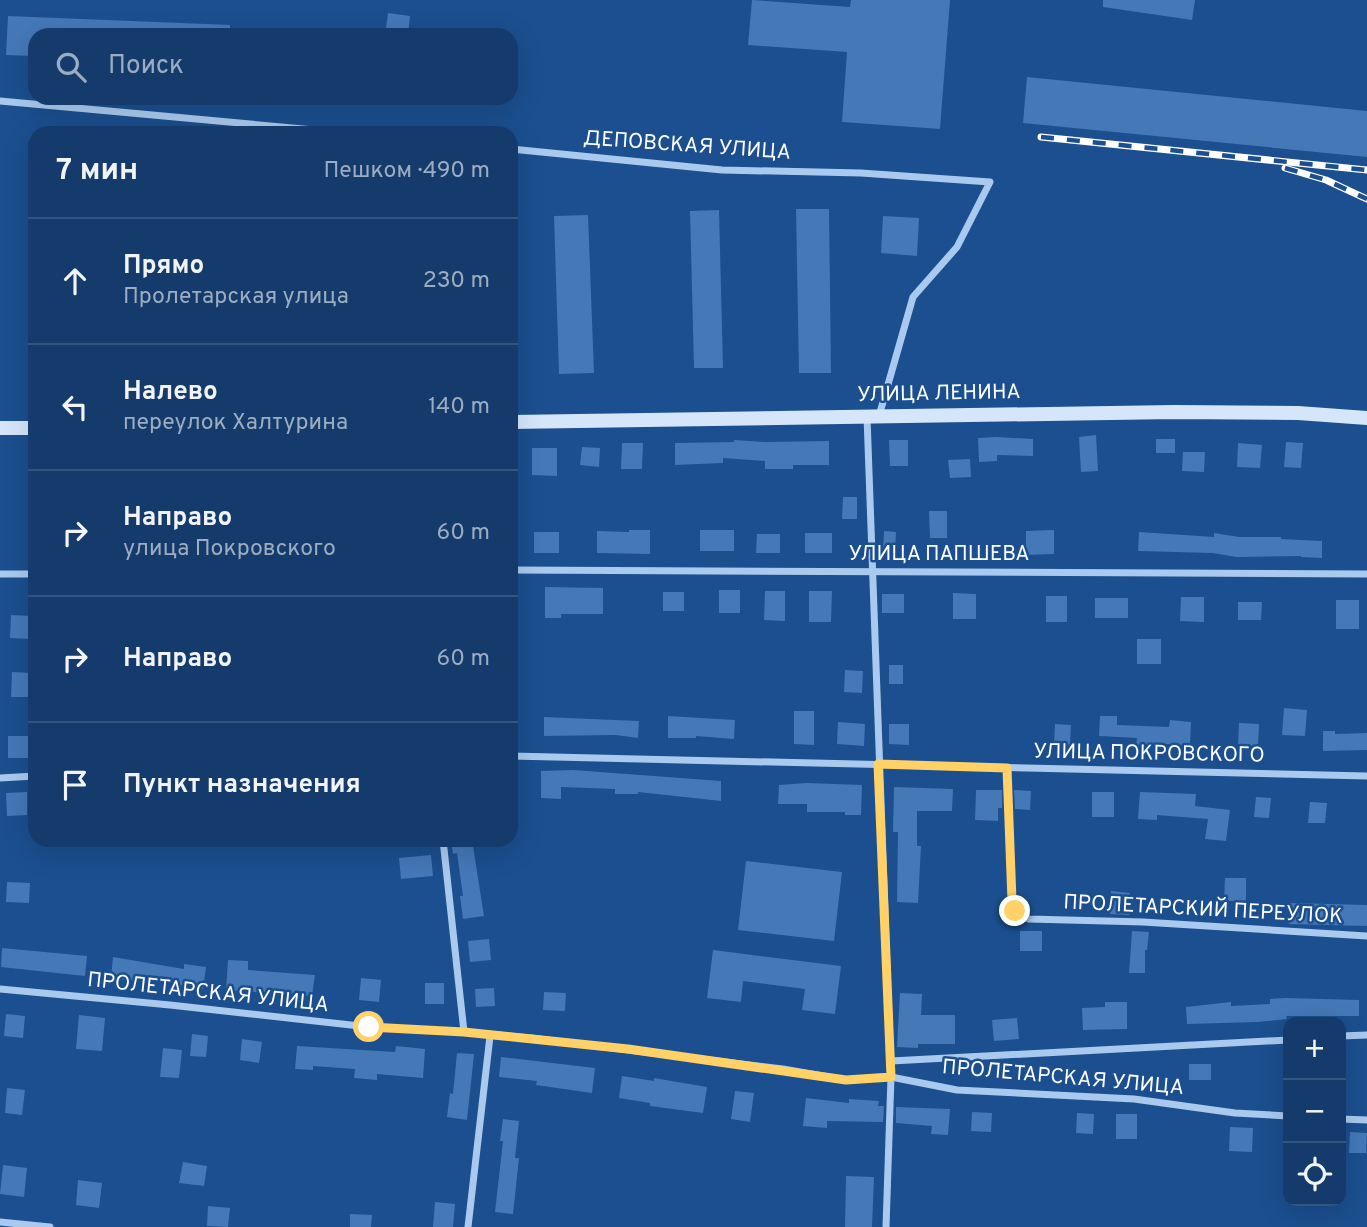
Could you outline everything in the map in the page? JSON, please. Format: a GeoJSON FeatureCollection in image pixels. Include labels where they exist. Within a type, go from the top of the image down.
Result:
{"type":"FeatureCollection","features":[{"type":"Feature","properties":{"kind":"main road","name":"УЛИЦА ЛЕНИНА"},"geometry":{"type":"LineString","coordinates":[[518,422],[1174,412],[1367,418]]}},
{"type":"Feature","properties":{"kind":"main road"},"geometry":{"type":"LineString","coordinates":[[0,427],[28,428]]}},
{"type":"Feature","properties":{"kind":"street"},"geometry":{"type":"LineString","coordinates":[[0,101],[28,104]]}},
{"type":"Feature","properties":{"kind":"street"},"geometry":{"type":"LineString","coordinates":[[43,105],[271,126]]}},
{"type":"Feature","properties":{"kind":"street","name":"ДЕПОВСКАЯ УЛИЦА"},"geometry":{"type":"LineString","coordinates":[[518,150],[722,170],[860,173],[990,182],[957,247],[913,297],[873,417]]}},
{"type":"Feature","properties":{"kind":"street"},"geometry":{"type":"LineString","coordinates":[[873,417],[873,572],[878,764],[891,1061],[886,1227]]}},
{"type":"Feature","properties":{"kind":"street"},"geometry":{"type":"LineString","coordinates":[[0,427],[0,437]]}},
{"type":"Feature","properties":{"kind":"street","name":"УЛИЦА ПАПШЕВА"},"geometry":{"type":"LineString","coordinates":[[518,570],[1367,574]]}},
{"type":"Feature","properties":{"kind":"street"},"geometry":{"type":"LineString","coordinates":[[0,574],[28,574]]}},
{"type":"Feature","properties":{"kind":"street","name":"УЛИЦА ПОКРОВСКОГО"},"geometry":{"type":"LineString","coordinates":[[518,756],[1367,776]]}},
{"type":"Feature","properties":{"kind":"street","name":"ПРОЛЕТАРСКИЙ ПЕРЕУЛОК"},"geometry":{"type":"LineString","coordinates":[[1007,768],[1012,901],[1015,911],[1021,916],[1029,919],[1143,922],[1367,936]]}},
{"type":"Feature","properties":{"kind":"street"},"geometry":{"type":"LineString","coordinates":[[0,778],[28,776]]}},
{"type":"Feature","properties":{"kind":"street"},"geometry":{"type":"LineString","coordinates":[[444,847],[464,1032]]}},
{"type":"Feature","properties":{"kind":"street","name":"ПРОЛЕТАРСКАЯ УЛИЦА"},"geometry":{"type":"LineString","coordinates":[[0,989],[369,1027],[464,1032],[628,1049],[846,1080],[891,1077],[957,1090],[1134,1099],[1235,1113],[1283,1116]]}},
{"type":"Feature","properties":{"kind":"street"},"geometry":{"type":"LineString","coordinates":[[1346,1036],[1367,1035]]}},
{"type":"Feature","properties":{"kind":"street"},"geometry":{"type":"LineString","coordinates":[[468,1227],[490,1036]]}},
{"type":"Feature","properties":{"kind":"street","name":"ПРОЛЕТАРСКАЯ УЛИЦА"},"geometry":{"type":"LineString","coordinates":[[891,1061],[1283,1040]]}},
{"type":"Feature","properties":{"kind":"street"},"geometry":{"type":"LineString","coordinates":[[1346,1119],[1367,1120]]}},
{"type":"Feature","properties":{"kind":"street"},"geometry":{"type":"LineString","coordinates":[[0,1222],[50,1227]]}},
{"type":"Feature","properties":{"kind":"building"},"geometry":{"type":"Polygon","coordinates":[[[752,0],[850,7],[851,0],[950,0],[940,129],[842,122],[847,52],[748,45],[752,0]]]}},
{"type":"Feature","properties":{"kind":"building"},"geometry":{"type":"Polygon","coordinates":[[[1103,0],[1195,0],[1192,20],[1103,7],[1103,0]]]}},
{"type":"Feature","properties":{"kind":"building"},"geometry":{"type":"Polygon","coordinates":[[[388,13],[410,16],[409,28],[386,28],[388,13]]]}},
{"type":"Feature","properties":{"kind":"building"},"geometry":{"type":"Polygon","coordinates":[[[8,16],[230,25],[230,28],[28,28],[28,56],[6,55],[8,16]]]}},
{"type":"Feature","properties":{"kind":"building"},"geometry":{"type":"Polygon","coordinates":[[[1027,77],[1367,111],[1367,157],[1023,123],[1027,77]]]}},
{"type":"Feature","properties":{"kind":"building"},"geometry":{"type":"Polygon","coordinates":[[[796,209],[829,209],[831,373],[799,373],[796,209]]]}},
{"type":"Feature","properties":{"kind":"building"},"geometry":{"type":"Polygon","coordinates":[[[719,210],[723,368],[694,368],[690,211],[719,210]]]}},
{"type":"Feature","properties":{"kind":"building"},"geometry":{"type":"Polygon","coordinates":[[[588,215],[594,373],[559,374],[554,216],[588,215]]]}},
{"type":"Feature","properties":{"kind":"building"},"geometry":{"type":"Polygon","coordinates":[[[883,216],[919,218],[917,256],[881,253],[883,216]]]}},
{"type":"Feature","properties":{"kind":"building"},"geometry":{"type":"Polygon","coordinates":[[[1096,435],[1098,471],[1081,472],[1079,437],[1096,435]]]}},
{"type":"Feature","properties":{"kind":"building"},"geometry":{"type":"Polygon","coordinates":[[[978,438],[1033,439],[1033,456],[997,455],[997,461],[979,462],[978,438]]]}},
{"type":"Feature","properties":{"kind":"building"},"geometry":{"type":"Polygon","coordinates":[[[1156,439],[1175,439],[1175,453],[1156,453],[1156,439]]]}},
{"type":"Feature","properties":{"kind":"building"},"geometry":{"type":"Polygon","coordinates":[[[734,440],[829,441],[829,465],[793,465],[793,469],[765,469],[765,461],[723,458],[723,463],[675,465],[675,443],[734,440]]]}},
{"type":"Feature","properties":{"kind":"building"},"geometry":{"type":"Polygon","coordinates":[[[889,440],[908,440],[908,466],[890,466],[889,440]]]}},
{"type":"Feature","properties":{"kind":"building"},"geometry":{"type":"Polygon","coordinates":[[[1286,442],[1303,443],[1301,468],[1284,467],[1286,442]]]}},
{"type":"Feature","properties":{"kind":"building"},"geometry":{"type":"Polygon","coordinates":[[[622,443],[643,443],[642,469],[621,469],[622,443]]]}},
{"type":"Feature","properties":{"kind":"building"},"geometry":{"type":"Polygon","coordinates":[[[1238,443],[1262,445],[1260,468],[1237,467],[1238,443]]]}},
{"type":"Feature","properties":{"kind":"building"},"geometry":{"type":"Polygon","coordinates":[[[582,447],[600,448],[599,467],[580,465],[582,447]]]}},
{"type":"Feature","properties":{"kind":"building"},"geometry":{"type":"Polygon","coordinates":[[[532,448],[557,448],[557,476],[532,475],[532,448]]]}},
{"type":"Feature","properties":{"kind":"building"},"geometry":{"type":"Polygon","coordinates":[[[1183,452],[1205,452],[1204,472],[1182,471],[1183,452]]]}},
{"type":"Feature","properties":{"kind":"building"},"geometry":{"type":"Polygon","coordinates":[[[970,459],[971,477],[950,478],[948,460],[970,459]]]}},
{"type":"Feature","properties":{"kind":"building"},"geometry":{"type":"Polygon","coordinates":[[[843,497],[857,497],[857,519],[842,519],[843,497]]]}},
{"type":"Feature","properties":{"kind":"building"},"geometry":{"type":"Polygon","coordinates":[[[929,511],[947,511],[947,538],[930,538],[929,511]]]}},
{"type":"Feature","properties":{"kind":"building"},"geometry":{"type":"Polygon","coordinates":[[[650,530],[650,554],[597,553],[597,531],[650,530]]]}},
{"type":"Feature","properties":{"kind":"building"},"geometry":{"type":"Polygon","coordinates":[[[700,530],[734,530],[734,551],[700,551],[700,530]]]}},
{"type":"Feature","properties":{"kind":"building"},"geometry":{"type":"Polygon","coordinates":[[[1054,530],[1054,554],[1026,555],[1026,531],[1054,530]]]}},
{"type":"Feature","properties":{"kind":"building"},"geometry":{"type":"Polygon","coordinates":[[[884,531],[896,532],[895,554],[883,554],[884,531]]]}},
{"type":"Feature","properties":{"kind":"building"},"geometry":{"type":"Polygon","coordinates":[[[534,532],[559,532],[559,553],[534,553],[534,532]]]}},
{"type":"Feature","properties":{"kind":"building"},"geometry":{"type":"Polygon","coordinates":[[[1139,532],[1214,537],[1214,533],[1239,537],[1322,541],[1322,558],[1237,557],[1212,553],[1138,551],[1139,532]]]}},
{"type":"Feature","properties":{"kind":"building"},"geometry":{"type":"Polygon","coordinates":[[[805,533],[832,533],[832,553],[805,553],[805,533]]]}},
{"type":"Feature","properties":{"kind":"building"},"geometry":{"type":"Polygon","coordinates":[[[757,534],[780,534],[780,553],[756,553],[757,534]]]}},
{"type":"Feature","properties":{"kind":"building"},"geometry":{"type":"Polygon","coordinates":[[[545,587],[603,588],[603,614],[561,614],[561,618],[545,618],[545,587]]]}},
{"type":"Feature","properties":{"kind":"building"},"geometry":{"type":"Polygon","coordinates":[[[719,590],[740,590],[740,613],[719,613],[719,590]]]}},
{"type":"Feature","properties":{"kind":"building"},"geometry":{"type":"Polygon","coordinates":[[[765,591],[785,591],[785,621],[764,620],[765,591]]]}},
{"type":"Feature","properties":{"kind":"building"},"geometry":{"type":"Polygon","coordinates":[[[809,591],[832,591],[831,622],[809,622],[809,591]]]}},
{"type":"Feature","properties":{"kind":"building"},"geometry":{"type":"Polygon","coordinates":[[[663,592],[684,592],[684,611],[663,611],[663,592]]]}},
{"type":"Feature","properties":{"kind":"building"},"geometry":{"type":"Polygon","coordinates":[[[953,593],[976,594],[976,619],[953,619],[953,593]]]}},
{"type":"Feature","properties":{"kind":"building"},"geometry":{"type":"Polygon","coordinates":[[[882,594],[904,594],[904,613],[882,613],[882,594]]]}},
{"type":"Feature","properties":{"kind":"building"},"geometry":{"type":"Polygon","coordinates":[[[1046,596],[1067,596],[1067,622],[1046,622],[1046,596]]]}},
{"type":"Feature","properties":{"kind":"building"},"geometry":{"type":"Polygon","coordinates":[[[1181,597],[1204,597],[1204,622],[1180,621],[1181,597]]]}},
{"type":"Feature","properties":{"kind":"building"},"geometry":{"type":"Polygon","coordinates":[[[1095,598],[1128,598],[1128,618],[1095,618],[1095,598]]]}},
{"type":"Feature","properties":{"kind":"building"},"geometry":{"type":"Polygon","coordinates":[[[1336,600],[1359,600],[1359,629],[1336,629],[1336,600]]]}},
{"type":"Feature","properties":{"kind":"building"},"geometry":{"type":"Polygon","coordinates":[[[1238,602],[1262,602],[1261,620],[1238,620],[1238,602]]]}},
{"type":"Feature","properties":{"kind":"building"},"geometry":{"type":"Polygon","coordinates":[[[11,615],[28,616],[28,639],[10,638],[11,615]]]}},
{"type":"Feature","properties":{"kind":"building"},"geometry":{"type":"Polygon","coordinates":[[[1137,639],[1161,639],[1161,664],[1137,664],[1137,639]]]}},
{"type":"Feature","properties":{"kind":"building"},"geometry":{"type":"Polygon","coordinates":[[[889,665],[903,665],[903,684],[889,684],[889,665]]]}},
{"type":"Feature","properties":{"kind":"building"},"geometry":{"type":"Polygon","coordinates":[[[845,670],[863,671],[862,693],[844,692],[845,670]]]}},
{"type":"Feature","properties":{"kind":"building"},"geometry":{"type":"Polygon","coordinates":[[[12,672],[28,673],[28,697],[11,697],[12,672]]]}},
{"type":"Feature","properties":{"kind":"building"},"geometry":{"type":"Polygon","coordinates":[[[1284,708],[1307,710],[1305,736],[1282,735],[1284,708]]]}},
{"type":"Feature","properties":{"kind":"building"},"geometry":{"type":"Polygon","coordinates":[[[794,711],[814,711],[814,745],[794,744],[794,711]]]}},
{"type":"Feature","properties":{"kind":"building"},"geometry":{"type":"Polygon","coordinates":[[[668,716],[735,720],[734,739],[696,736],[668,738],[668,716]]]}},
{"type":"Feature","properties":{"kind":"building"},"geometry":{"type":"Polygon","coordinates":[[[1100,716],[1117,716],[1117,725],[1169,727],[1170,720],[1191,722],[1190,746],[1157,743],[1136,745],[1137,738],[1099,736],[1100,716]]]}},
{"type":"Feature","properties":{"kind":"building"},"geometry":{"type":"Polygon","coordinates":[[[544,717],[639,721],[638,738],[616,735],[544,736],[544,717]]]}},
{"type":"Feature","properties":{"kind":"building"},"geometry":{"type":"Polygon","coordinates":[[[838,722],[865,724],[864,746],[837,744],[838,722]]]}},
{"type":"Feature","properties":{"kind":"building"},"geometry":{"type":"Polygon","coordinates":[[[1239,723],[1259,724],[1258,748],[1238,747],[1239,723]]]}},
{"type":"Feature","properties":{"kind":"building"},"geometry":{"type":"Polygon","coordinates":[[[889,724],[909,724],[909,745],[889,744],[889,724]]]}},
{"type":"Feature","properties":{"kind":"building"},"geometry":{"type":"Polygon","coordinates":[[[1055,724],[1071,725],[1070,746],[1054,745],[1055,724]]]}},
{"type":"Feature","properties":{"kind":"building"},"geometry":{"type":"Polygon","coordinates":[[[1323,731],[1335,731],[1335,734],[1367,733],[1367,750],[1323,751],[1323,731]]]}},
{"type":"Feature","properties":{"kind":"building"},"geometry":{"type":"Polygon","coordinates":[[[8,736],[28,736],[28,758],[8,758],[8,736]]]}},
{"type":"Feature","properties":{"kind":"building"},"geometry":{"type":"Polygon","coordinates":[[[573,770],[721,781],[721,801],[638,792],[615,794],[615,789],[561,787],[561,799],[541,798],[541,771],[573,770]]]}},
{"type":"Feature","properties":{"kind":"building"},"geometry":{"type":"Polygon","coordinates":[[[779,785],[862,785],[861,815],[845,815],[845,812],[807,812],[807,804],[778,804],[779,785]]]}},
{"type":"Feature","properties":{"kind":"building"},"geometry":{"type":"Polygon","coordinates":[[[894,787],[953,789],[952,811],[917,811],[917,846],[921,846],[918,903],[897,902],[898,832],[893,832],[894,787]]]}},
{"type":"Feature","properties":{"kind":"building"},"geometry":{"type":"Polygon","coordinates":[[[976,790],[1002,790],[1002,808],[998,808],[998,821],[975,820],[976,790]]]}},
{"type":"Feature","properties":{"kind":"building"},"geometry":{"type":"Polygon","coordinates":[[[1014,790],[1031,791],[1030,810],[1015,809],[1014,790]]]}},
{"type":"Feature","properties":{"kind":"building"},"geometry":{"type":"Polygon","coordinates":[[[27,792],[27,815],[7,816],[6,793],[27,792]]]}},
{"type":"Feature","properties":{"kind":"building"},"geometry":{"type":"Polygon","coordinates":[[[1092,792],[1114,792],[1114,817],[1092,817],[1092,792]]]}},
{"type":"Feature","properties":{"kind":"building"},"geometry":{"type":"Polygon","coordinates":[[[1140,792],[1196,794],[1195,806],[1230,810],[1226,841],[1205,839],[1208,819],[1157,815],[1157,820],[1138,819],[1140,792]]]}},
{"type":"Feature","properties":{"kind":"building"},"geometry":{"type":"Polygon","coordinates":[[[1256,797],[1271,798],[1269,818],[1254,817],[1256,797]]]}},
{"type":"Feature","properties":{"kind":"building"},"geometry":{"type":"Polygon","coordinates":[[[1310,802],[1327,803],[1325,823],[1308,823],[1310,802]]]}},
{"type":"Feature","properties":{"kind":"building"},"geometry":{"type":"Polygon","coordinates":[[[452,847],[473,847],[484,916],[463,919],[457,853],[453,854],[452,847]]]}},
{"type":"Feature","properties":{"kind":"building"},"geometry":{"type":"Polygon","coordinates":[[[431,855],[433,876],[401,879],[399,858],[431,855]]]}},
{"type":"Feature","properties":{"kind":"building"},"geometry":{"type":"Polygon","coordinates":[[[746,861],[842,872],[834,941],[738,930],[746,861]]]}},
{"type":"Feature","properties":{"kind":"building"},"geometry":{"type":"Polygon","coordinates":[[[1225,878],[1246,878],[1246,901],[1224,901],[1225,878]]]}},
{"type":"Feature","properties":{"kind":"building"},"geometry":{"type":"Polygon","coordinates":[[[7,882],[30,883],[29,903],[6,902],[7,882]]]}},
{"type":"Feature","properties":{"kind":"building"},"geometry":{"type":"Polygon","coordinates":[[[1111,891],[1130,893],[1129,915],[1110,914],[1111,891]]]}},
{"type":"Feature","properties":{"kind":"building"},"geometry":{"type":"Polygon","coordinates":[[[1290,903],[1367,905],[1367,926],[1289,924],[1290,903]]]}},
{"type":"Feature","properties":{"kind":"building"},"geometry":{"type":"Polygon","coordinates":[[[1020,931],[1042,931],[1042,951],[1020,951],[1020,931]]]}},
{"type":"Feature","properties":{"kind":"building"},"geometry":{"type":"Polygon","coordinates":[[[1132,931],[1149,932],[1145,950],[1145,973],[1129,973],[1132,931]]]}},
{"type":"Feature","properties":{"kind":"building"},"geometry":{"type":"Polygon","coordinates":[[[489,939],[491,960],[470,962],[468,941],[489,939]]]}},
{"type":"Feature","properties":{"kind":"building"},"geometry":{"type":"Polygon","coordinates":[[[2,948],[87,956],[85,976],[1,967],[2,948]]]}},
{"type":"Feature","properties":{"kind":"building"},"geometry":{"type":"Polygon","coordinates":[[[713,950],[841,966],[835,1014],[802,1010],[805,989],[743,981],[741,1002],[707,998],[713,950]]]}},
{"type":"Feature","properties":{"kind":"building"},"geometry":{"type":"Polygon","coordinates":[[[113,957],[184,969],[184,964],[206,967],[203,989],[133,977],[132,981],[111,978],[113,957]]]}},
{"type":"Feature","properties":{"kind":"building"},"geometry":{"type":"Polygon","coordinates":[[[228,960],[248,961],[248,970],[315,975],[312,996],[226,990],[228,960]]]}},
{"type":"Feature","properties":{"kind":"building"},"geometry":{"type":"Polygon","coordinates":[[[361,978],[381,980],[379,1002],[359,1000],[361,978]]]}},
{"type":"Feature","properties":{"kind":"building"},"geometry":{"type":"Polygon","coordinates":[[[425,983],[444,983],[444,1004],[425,1004],[425,983]]]}},
{"type":"Feature","properties":{"kind":"building"},"geometry":{"type":"Polygon","coordinates":[[[494,988],[495,1006],[476,1007],[475,989],[494,988]]]}},
{"type":"Feature","properties":{"kind":"building"},"geometry":{"type":"Polygon","coordinates":[[[544,992],[566,993],[565,1011],[543,1010],[544,992]]]}},
{"type":"Feature","properties":{"kind":"building"},"geometry":{"type":"Polygon","coordinates":[[[900,993],[922,994],[921,1015],[955,1015],[955,1044],[897,1047],[900,993]]]}},
{"type":"Feature","properties":{"kind":"building"},"geometry":{"type":"Polygon","coordinates":[[[1270,999],[1359,1000],[1359,1016],[1286,1016],[1283,1019],[1258,1022],[1187,1024],[1186,1007],[1231,1002],[1231,1006],[1270,1004],[1270,999]]]}},
{"type":"Feature","properties":{"kind":"building"},"geometry":{"type":"Polygon","coordinates":[[[1105,1002],[1127,1002],[1127,1029],[1083,1030],[1082,1008],[1105,1007],[1105,1002]]]}},
{"type":"Feature","properties":{"kind":"building"},"geometry":{"type":"Polygon","coordinates":[[[6,1014],[25,1016],[23,1038],[4,1036],[6,1014]]]}},
{"type":"Feature","properties":{"kind":"building"},"geometry":{"type":"Polygon","coordinates":[[[79,1015],[105,1018],[102,1051],[76,1049],[79,1015]]]}},
{"type":"Feature","properties":{"kind":"building"},"geometry":{"type":"Polygon","coordinates":[[[1017,1018],[1019,1039],[994,1041],[992,1020],[1017,1018]]]}},
{"type":"Feature","properties":{"kind":"building"},"geometry":{"type":"Polygon","coordinates":[[[192,1034],[208,1036],[206,1057],[190,1056],[192,1034]]]}},
{"type":"Feature","properties":{"kind":"building"},"geometry":{"type":"Polygon","coordinates":[[[242,1039],[262,1042],[259,1063],[240,1060],[242,1039]]]}},
{"type":"Feature","properties":{"kind":"building"},"geometry":{"type":"Polygon","coordinates":[[[297,1046],[395,1052],[396,1046],[425,1049],[423,1078],[377,1074],[377,1080],[354,1078],[355,1069],[313,1066],[313,1070],[295,1069],[297,1046]]]}},
{"type":"Feature","properties":{"kind":"building"},"geometry":{"type":"Polygon","coordinates":[[[163,1048],[182,1050],[179,1078],[160,1077],[163,1048]]]}},
{"type":"Feature","properties":{"kind":"building"},"geometry":{"type":"Polygon","coordinates":[[[457,1053],[474,1054],[467,1120],[447,1117],[450,1093],[453,1094],[457,1053]]]}},
{"type":"Feature","properties":{"kind":"building"},"geometry":{"type":"Polygon","coordinates":[[[501,1057],[595,1068],[592,1093],[536,1085],[537,1081],[499,1077],[501,1057]]]}},
{"type":"Feature","properties":{"kind":"building"},"geometry":{"type":"Polygon","coordinates":[[[1189,1064],[1211,1064],[1211,1080],[1189,1080],[1189,1064]]]}},
{"type":"Feature","properties":{"kind":"building"},"geometry":{"type":"Polygon","coordinates":[[[622,1076],[654,1081],[654,1078],[707,1087],[703,1113],[650,1106],[650,1103],[619,1098],[622,1076]]]}},
{"type":"Feature","properties":{"kind":"building"},"geometry":{"type":"Polygon","coordinates":[[[7,1088],[25,1090],[22,1115],[5,1113],[7,1088]]]}},
{"type":"Feature","properties":{"kind":"building"},"geometry":{"type":"Polygon","coordinates":[[[735,1091],[754,1093],[750,1122],[731,1119],[735,1091]]]}},
{"type":"Feature","properties":{"kind":"building"},"geometry":{"type":"Polygon","coordinates":[[[806,1098],[849,1103],[849,1099],[879,1101],[878,1106],[884,1106],[883,1122],[827,1121],[827,1128],[803,1126],[806,1098]]]}},
{"type":"Feature","properties":{"kind":"building"},"geometry":{"type":"Polygon","coordinates":[[[896,1107],[950,1109],[948,1135],[931,1134],[932,1126],[896,1123],[896,1107]]]}},
{"type":"Feature","properties":{"kind":"building"},"geometry":{"type":"Polygon","coordinates":[[[972,1112],[992,1113],[991,1132],[971,1131],[972,1112]]]}},
{"type":"Feature","properties":{"kind":"building"},"geometry":{"type":"Polygon","coordinates":[[[1077,1113],[1094,1114],[1093,1134],[1076,1133],[1077,1113]]]}},
{"type":"Feature","properties":{"kind":"building"},"geometry":{"type":"Polygon","coordinates":[[[1116,1114],[1137,1114],[1137,1139],[1116,1139],[1116,1114]]]}},
{"type":"Feature","properties":{"kind":"building"},"geometry":{"type":"Polygon","coordinates":[[[503,1119],[519,1121],[515,1158],[519,1158],[513,1214],[495,1212],[503,1119]]]}},
{"type":"Feature","properties":{"kind":"building"},"geometry":{"type":"Polygon","coordinates":[[[1230,1127],[1253,1128],[1252,1152],[1229,1151],[1230,1127]]]}},
{"type":"Feature","properties":{"kind":"building"},"geometry":{"type":"Polygon","coordinates":[[[1350,1132],[1367,1133],[1366,1153],[1349,1153],[1350,1132]]]}},
{"type":"Feature","properties":{"kind":"building"},"geometry":{"type":"Polygon","coordinates":[[[183,1162],[207,1166],[204,1186],[179,1183],[183,1162]]]}},
{"type":"Feature","properties":{"kind":"building"},"geometry":{"type":"Polygon","coordinates":[[[3,1165],[27,1168],[24,1197],[0,1194],[3,1165]]]}},
{"type":"Feature","properties":{"kind":"building"},"geometry":{"type":"Polygon","coordinates":[[[846,1176],[874,1177],[872,1227],[845,1227],[846,1176]]]}},
{"type":"Feature","properties":{"kind":"building"},"geometry":{"type":"Polygon","coordinates":[[[78,1180],[102,1183],[99,1208],[76,1205],[78,1180]]]}},
{"type":"Feature","properties":{"kind":"building"},"geometry":{"type":"Polygon","coordinates":[[[435,1202],[455,1204],[453,1227],[433,1227],[435,1202]]]}},
{"type":"Feature","properties":{"kind":"building"},"geometry":{"type":"Polygon","coordinates":[[[208,1206],[230,1208],[228,1227],[207,1226],[208,1206]]]}},
{"type":"Feature","properties":{"kind":"building"},"geometry":{"type":"Polygon","coordinates":[[[350,1214],[372,1215],[371,1227],[350,1227],[350,1214]]]}},
{"type":"Feature","properties":{"kind":"railway"},"geometry":{"type":"LineString","coordinates":[[1041,137],[1367,170]]}},
{"type":"Feature","properties":{"kind":"railway"},"geometry":{"type":"LineString","coordinates":[[1285,168],[1326,180],[1367,199]]}},
{"type":"Feature","properties":{"kind":"route"},"geometry":{"type":"LineString","coordinates":[[369,1027],[531,1038],[783,1069],[846,1080],[891,1077],[878,764],[1007,768],[1012,901],[1015,911]]}}]}
